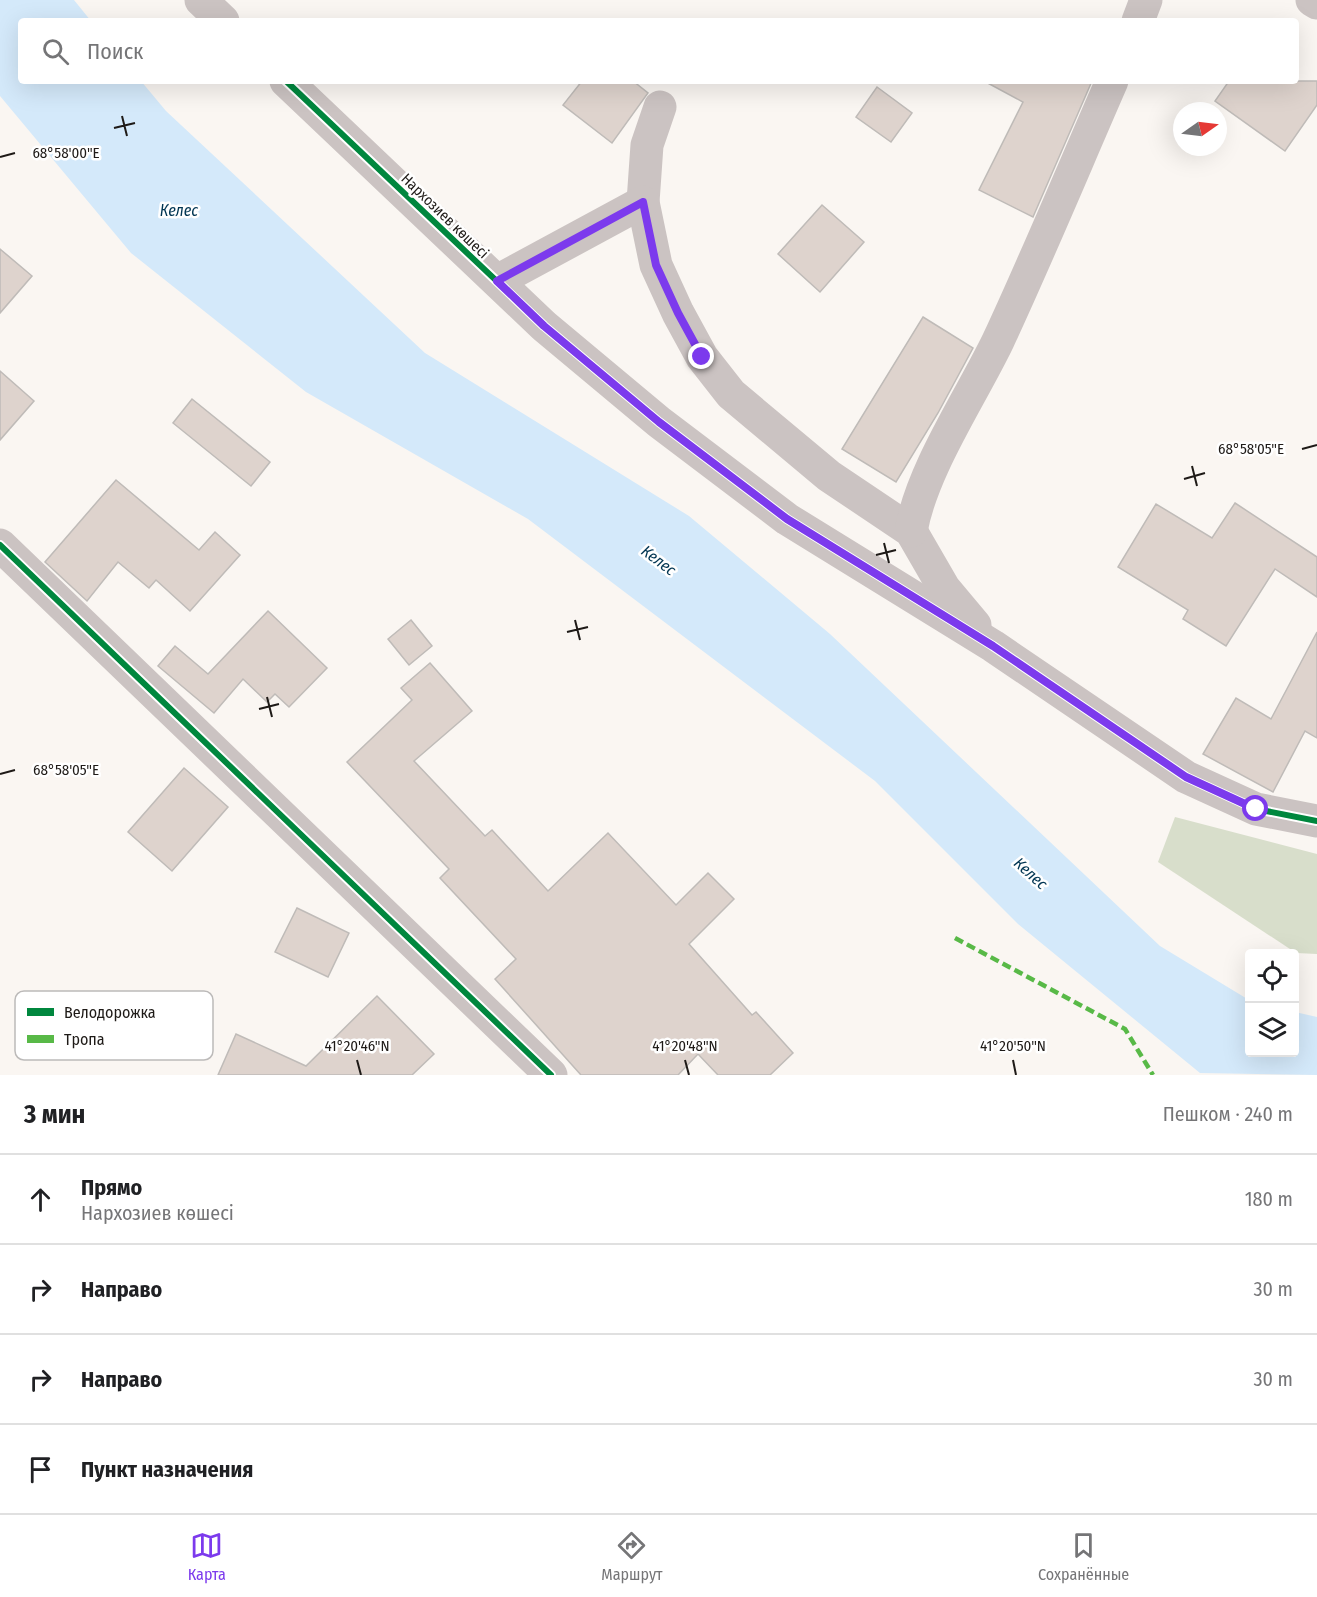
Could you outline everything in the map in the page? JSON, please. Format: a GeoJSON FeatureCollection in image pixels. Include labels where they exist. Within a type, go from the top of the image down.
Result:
{"type":"FeatureCollection","features":[{"type":"Feature","properties":{"kind":"street"},"geometry":{"type":"LineString","coordinates":[[201,0],[220,18]]}},
{"type":"Feature","properties":{"kind":"street"},"geometry":{"type":"LineString","coordinates":[[1139,18],[1146,0]]}},
{"type":"Feature","properties":{"kind":"street"},"geometry":{"type":"LineString","coordinates":[[1312,0],[1317,3]]}},
{"type":"Feature","properties":{"kind":"street","name":"Нархозиев көшесі"},"geometry":{"type":"LineString","coordinates":[[289,84],[544,326],[659,422],[787,519],[993,646],[1186,777],[1256,809],[1317,821]]}},
{"type":"Feature","properties":{"kind":"street"},"geometry":{"type":"LineString","coordinates":[[911,531],[915,510],[930,475],[997,341],[1111,84]]}},
{"type":"Feature","properties":{"kind":"street"},"geometry":{"type":"LineString","coordinates":[[660,107],[647,145],[643,202],[656,265],[702,357],[731,394],[829,476],[911,531],[944,588],[993,646]]}},
{"type":"Feature","properties":{"kind":"street"},"geometry":{"type":"LineString","coordinates":[[497,281],[643,202]]}},
{"type":"Feature","properties":{"kind":"street"},"geometry":{"type":"LineString","coordinates":[[0,545],[551,1075]]}},
{"type":"Feature","properties":{"kind":"green space"},"geometry":{"type":"Polygon","coordinates":[[[1175,817],[1317,854],[1317,954],[1299,953],[1299,949],[1290,949],[1158,862],[1175,817]]]}},
{"type":"Feature","properties":{"kind":"water","name":"Келес"},"geometry":{"type":"Polygon","coordinates":[[[0,0],[74,0],[89,18],[18,18],[18,84],[144,84],[166,111],[425,353],[689,516],[830,634],[1160,946],[1245,998],[1245,1057],[1299,1057],[1299,1013],[1317,1017],[1317,1075],[1200,1073],[1018,924],[875,781],[528,519],[306,392],[131,253],[0,96],[0,0]]]}},
{"type":"Feature","properties":{"kind":"building"},"geometry":{"type":"Polygon","coordinates":[[[1299,81],[1317,81],[1317,105],[1285,151],[1227,110],[1227,102],[1216,102],[1227,84],[1299,84],[1299,81]]]}},
{"type":"Feature","properties":{"kind":"building"},"geometry":{"type":"Polygon","coordinates":[[[580,84],[637,84],[648,93],[612,143],[563,105],[580,84]]]}},
{"type":"Feature","properties":{"kind":"building"},"geometry":{"type":"Polygon","coordinates":[[[990,84],[1091,84],[1033,217],[979,190],[1023,102],[990,84]]]}},
{"type":"Feature","properties":{"kind":"building"},"geometry":{"type":"Polygon","coordinates":[[[877,87],[912,113],[891,142],[856,117],[877,87]]]}},
{"type":"Feature","properties":{"kind":"building"},"geometry":{"type":"Polygon","coordinates":[[[822,205],[864,242],[820,292],[778,254],[822,205]]]}},
{"type":"Feature","properties":{"kind":"building"},"geometry":{"type":"Polygon","coordinates":[[[0,249],[32,276],[0,313],[0,249]]]}},
{"type":"Feature","properties":{"kind":"building"},"geometry":{"type":"Polygon","coordinates":[[[923,317],[973,348],[938,413],[896,482],[842,449],[923,317]]]}},
{"type":"Feature","properties":{"kind":"building"},"geometry":{"type":"Polygon","coordinates":[[[0,371],[34,401],[0,440],[0,371]]]}},
{"type":"Feature","properties":{"kind":"building"},"geometry":{"type":"Polygon","coordinates":[[[192,399],[270,462],[251,486],[173,423],[192,399]]]}},
{"type":"Feature","properties":{"kind":"building"},"geometry":{"type":"Polygon","coordinates":[[[116,480],[199,550],[215,532],[240,555],[190,611],[156,580],[149,588],[118,562],[87,601],[45,562],[116,480]]]}},
{"type":"Feature","properties":{"kind":"building"},"geometry":{"type":"Polygon","coordinates":[[[1235,503],[1317,557],[1317,597],[1275,569],[1226,646],[1183,619],[1188,610],[1118,567],[1156,504],[1212,538],[1235,503]]]}},
{"type":"Feature","properties":{"kind":"building"},"geometry":{"type":"Polygon","coordinates":[[[268,611],[327,668],[289,707],[275,694],[267,702],[243,679],[214,713],[158,666],[175,646],[208,674],[268,611]]]}},
{"type":"Feature","properties":{"kind":"building"},"geometry":{"type":"Polygon","coordinates":[[[411,620],[432,646],[409,665],[388,639],[411,620]]]}},
{"type":"Feature","properties":{"kind":"building"},"geometry":{"type":"Polygon","coordinates":[[[1317,632],[1317,738],[1305,731],[1273,792],[1203,754],[1236,698],[1271,719],[1317,632]]]}},
{"type":"Feature","properties":{"kind":"building"},"geometry":{"type":"Polygon","coordinates":[[[430,663],[472,711],[414,761],[485,836],[492,830],[548,891],[608,833],[676,905],[708,873],[734,899],[689,944],[752,1015],[756,1012],[793,1053],[770,1075],[718,1075],[698,1054],[678,1075],[581,1075],[495,979],[516,959],[440,878],[449,869],[347,762],[412,700],[401,688],[430,663]]]}},
{"type":"Feature","properties":{"kind":"building"},"geometry":{"type":"Polygon","coordinates":[[[184,768],[228,807],[172,871],[128,832],[184,768]]]}},
{"type":"Feature","properties":{"kind":"building"},"geometry":{"type":"Polygon","coordinates":[[[297,908],[349,933],[328,977],[275,952],[297,908]]]}},
{"type":"Feature","properties":{"kind":"building"},"geometry":{"type":"Polygon","coordinates":[[[377,996],[434,1054],[412,1075],[218,1075],[236,1034],[306,1066],[377,996]]]}},
{"type":"Feature","properties":{"kind":"marked path"},"geometry":{"type":"LineString","coordinates":[[955,938],[1125,1029],[1153,1075]]}},
{"type":"Feature","properties":{"kind":"cycle path"},"geometry":{"type":"LineString","coordinates":[[289,84],[544,326],[659,422],[787,519],[993,646],[1186,777],[1256,809],[1317,821]]}},
{"type":"Feature","properties":{"kind":"cycle path"},"geometry":{"type":"LineString","coordinates":[[0,545],[551,1075]]}},
{"type":"Feature","properties":{"kind":"route"},"geometry":{"type":"LineString","coordinates":[[702,357],[656,265],[643,202],[497,281],[544,326],[659,422],[787,519],[993,646],[1186,777],[1256,809]]}}]}
